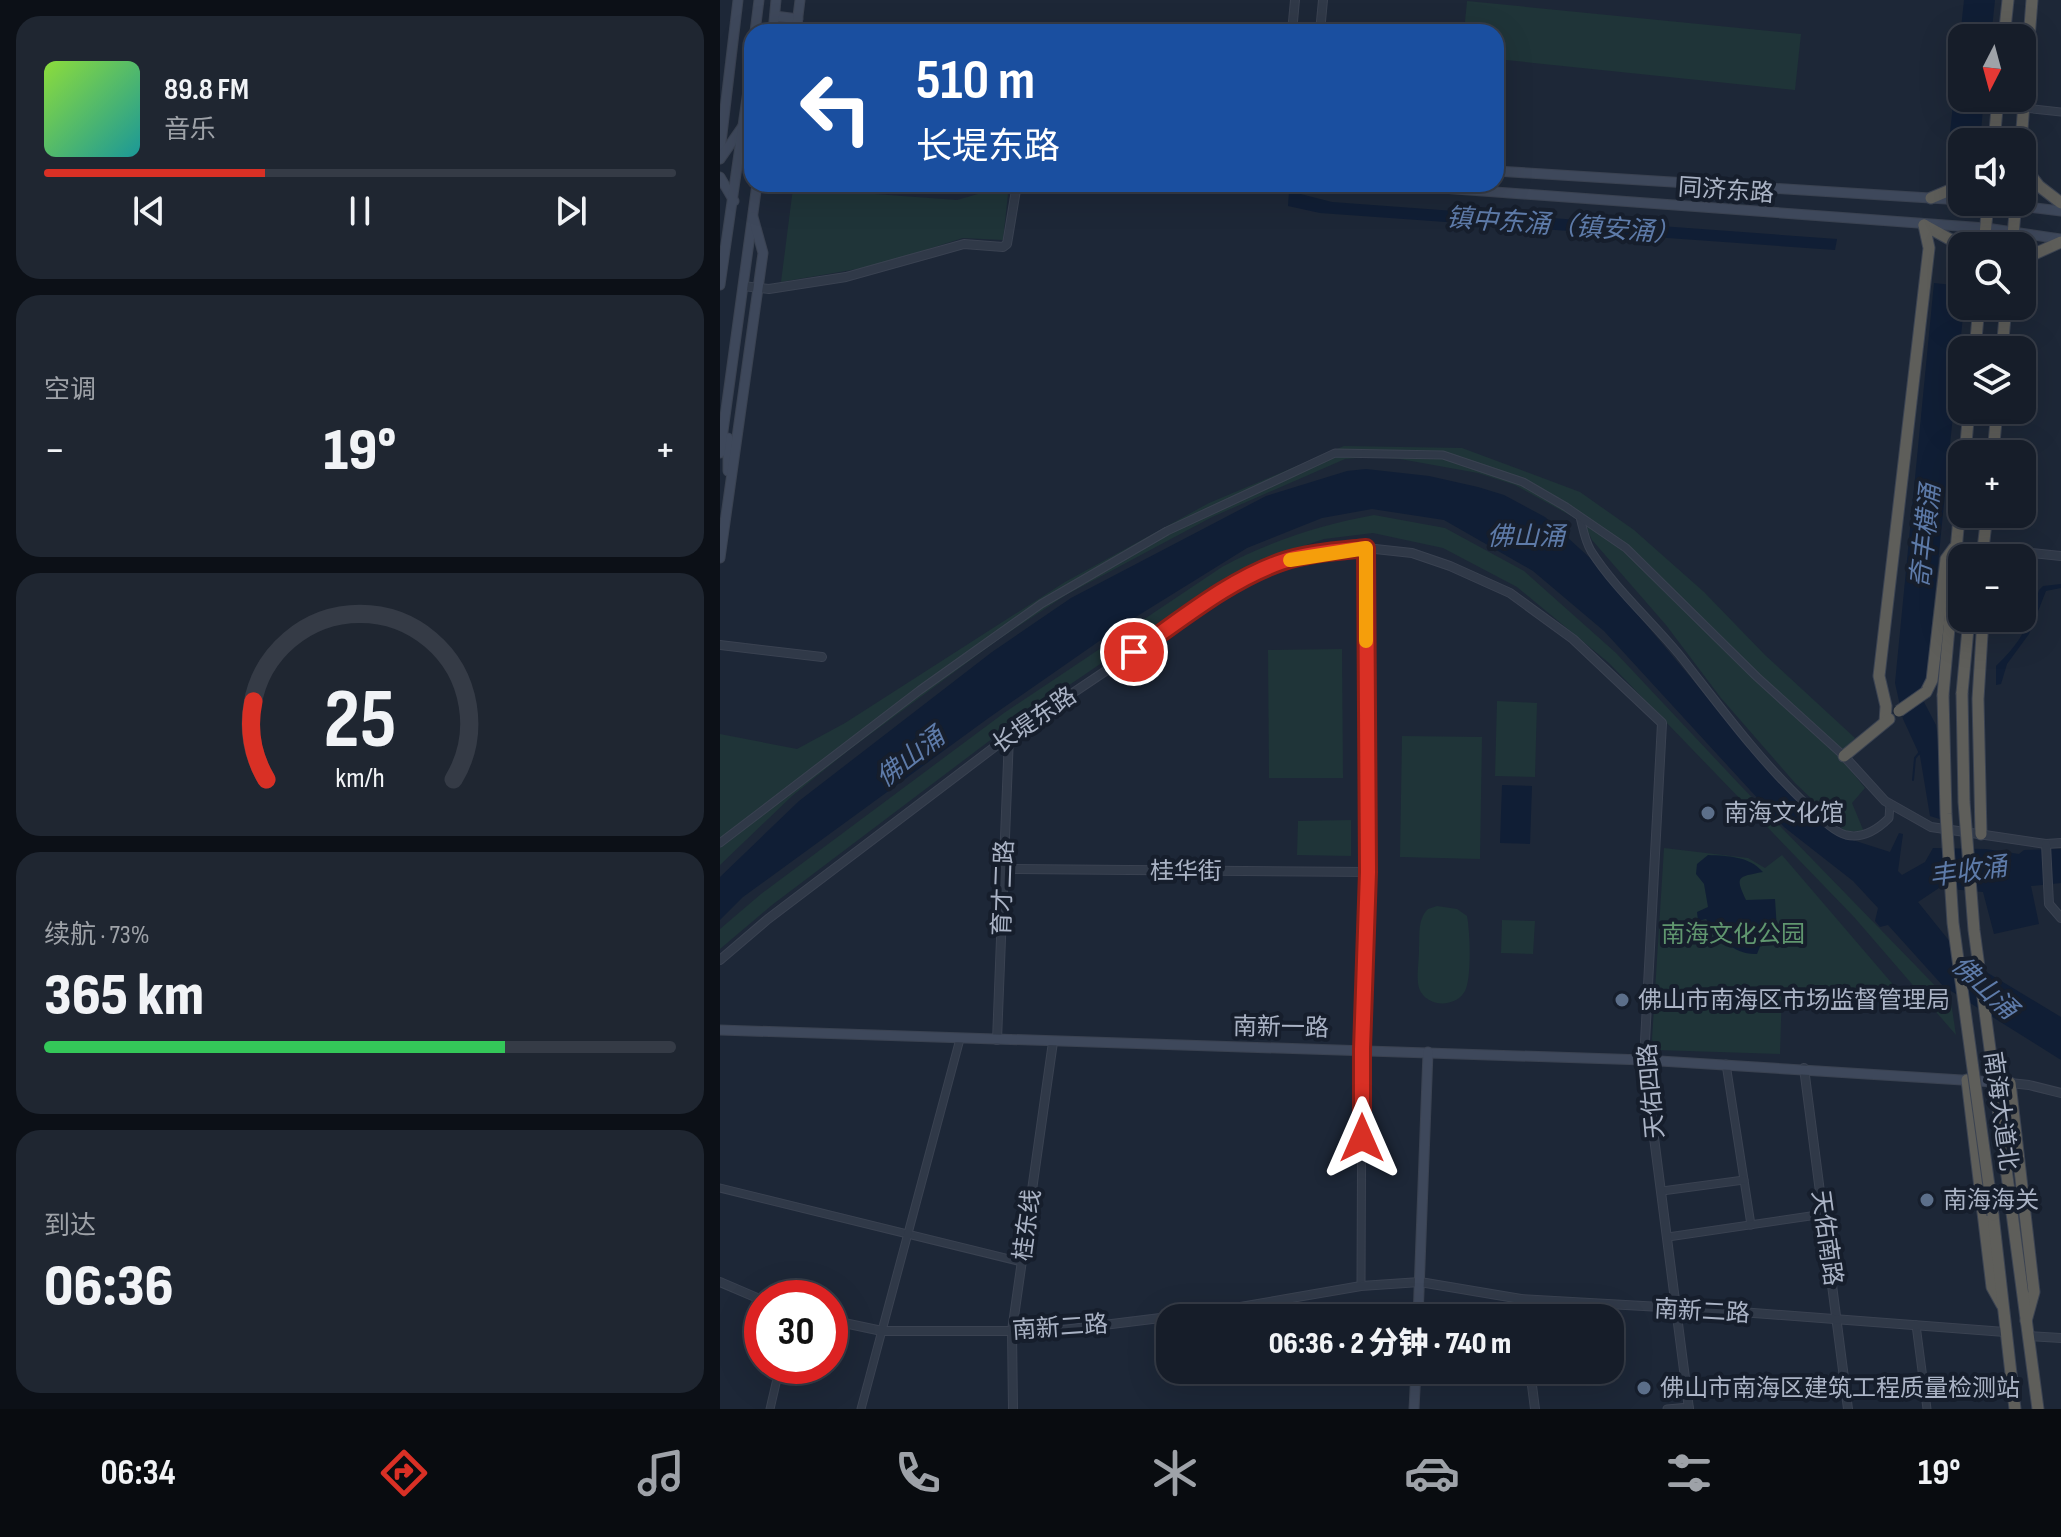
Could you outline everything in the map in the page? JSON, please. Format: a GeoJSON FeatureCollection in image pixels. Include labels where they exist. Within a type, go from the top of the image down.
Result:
{"type":"FeatureCollection","features":[{"type":"Feature","properties":{"kind":"highway"},"geometry":{"type":"LineString","coordinates":[[2005,24],[2008,0]]}},
{"type":"Feature","properties":{"kind":"highway"},"geometry":{"type":"LineString","coordinates":[[2030,24],[2032,0]]}},
{"type":"Feature","properties":{"kind":"highway"},"geometry":{"type":"LineString","coordinates":[[2036,182],[2061,203]]}},
{"type":"Feature","properties":{"kind":"highway"},"geometry":{"type":"LineString","coordinates":[[1931,198],[1948,191]]}},
{"type":"Feature","properties":{"kind":"highway"},"geometry":{"type":"LineString","coordinates":[[1986,216],[1986,232]]}},
{"type":"Feature","properties":{"kind":"highway"},"geometry":{"type":"LineString","coordinates":[[1924,225],[1948,238]]}},
{"type":"Feature","properties":{"kind":"highway"},"geometry":{"type":"LineString","coordinates":[[1885,722],[1886,706],[1879,676],[1929,248],[1924,225]]}},
{"type":"Feature","properties":{"kind":"highway"},"geometry":{"type":"LineString","coordinates":[[2036,253],[2061,240]]}},
{"type":"Feature","properties":{"kind":"highway","name":"南海大道北"},"geometry":{"type":"LineString","coordinates":[[1956,544],[1958,528]]}},
{"type":"Feature","properties":{"kind":"highway"},"geometry":{"type":"LineString","coordinates":[[1844,756],[1926,692],[1932,680],[1948,556]]}},
{"type":"Feature","properties":{"kind":"highway","name":"南海大道北"},"geometry":{"type":"LineString","coordinates":[[1948,632],[1943,695],[1953,923],[1993,1215],[2015,1409]]}},
{"type":"Feature","properties":{"kind":"highway","name":"南海大道北"},"geometry":{"type":"LineString","coordinates":[[1968,632],[1962,693],[1964,802],[1974,930],[2038,1409]]}},
{"type":"Feature","properties":{"kind":"highway"},"geometry":{"type":"LineString","coordinates":[[1981,834],[1978,699],[1982,632]]}},
{"type":"Feature","properties":{"kind":"highway"},"geometry":{"type":"LineString","coordinates":[[1967,1080],[1992,1287],[2002,1305]]}},
{"type":"Feature","properties":{"kind":"highway"},"geometry":{"type":"LineString","coordinates":[[2010,1083],[2034,1292],[2026,1321]]}},
{"type":"Feature","properties":{"kind":"main road"},"geometry":{"type":"LineString","coordinates":[[720,151],[738,0]]}},
{"type":"Feature","properties":{"kind":"main road"},"geometry":{"type":"LineString","coordinates":[[756,24],[759,0]]}},
{"type":"Feature","properties":{"kind":"main road"},"geometry":{"type":"LineString","coordinates":[[774,24],[776,0]]}},
{"type":"Feature","properties":{"kind":"main road"},"geometry":{"type":"LineString","coordinates":[[797,24],[800,0]]}},
{"type":"Feature","properties":{"kind":"main road"},"geometry":{"type":"LineString","coordinates":[[775,16],[798,19]]}},
{"type":"Feature","properties":{"kind":"main road"},"geometry":{"type":"LineString","coordinates":[[723,106],[744,110]]}},
{"type":"Feature","properties":{"kind":"main road"},"geometry":{"type":"LineString","coordinates":[[720,159],[744,124]]}},
{"type":"Feature","properties":{"kind":"main road"},"geometry":{"type":"LineString","coordinates":[[720,285],[744,130]]}},
{"type":"Feature","properties":{"kind":"main road","name":"同济东路"},"geometry":{"type":"LineString","coordinates":[[1504,171],[1948,199]]}},
{"type":"Feature","properties":{"kind":"main road"},"geometry":{"type":"LineString","coordinates":[[720,177],[734,201]]}},
{"type":"Feature","properties":{"kind":"main road"},"geometry":{"type":"LineString","coordinates":[[729,491],[720,456],[756,192]]}},
{"type":"Feature","properties":{"kind":"main road","name":"同济东路"},"geometry":{"type":"LineString","coordinates":[[1493,192],[2008,232]]}},
{"type":"Feature","properties":{"kind":"main road"},"geometry":{"type":"LineString","coordinates":[[2036,207],[2061,211]]}},
{"type":"Feature","properties":{"kind":"main road"},"geometry":{"type":"LineString","coordinates":[[720,558],[763,253],[753,217]]}},
{"type":"Feature","properties":{"kind":"main road","name":"同济东路"},"geometry":{"type":"LineString","coordinates":[[2036,236],[2061,240]]}},
{"type":"Feature","properties":{"kind":"main road"},"geometry":{"type":"LineString","coordinates":[[731,372],[746,374]]}},
{"type":"Feature","properties":{"kind":"main road"},"geometry":{"type":"LineString","coordinates":[[726,409],[729,491]]}},
{"type":"Feature","properties":{"kind":"main road","name":"南新一路"},"geometry":{"type":"LineString","coordinates":[[720,1030],[1644,1060],[2010,1083]]}},
{"type":"Feature","properties":{"kind":"main road"},"geometry":{"type":"LineString","coordinates":[[1419,1304],[1428,1052]]}},
{"type":"Feature","properties":{"kind":"main road"},"geometry":{"type":"LineString","coordinates":[[1414,1409],[1415,1384]]}},
{"type":"Feature","properties":{"kind":"street"},"geometry":{"type":"LineString","coordinates":[[1293,24],[1295,0]]}},
{"type":"Feature","properties":{"kind":"street"},"geometry":{"type":"LineString","coordinates":[[1321,24],[1323,0]]}},
{"type":"Feature","properties":{"kind":"street"},"geometry":{"type":"LineString","coordinates":[[2036,109],[2061,112]]}},
{"type":"Feature","properties":{"kind":"street"},"geometry":{"type":"LineString","coordinates":[[743,286],[769,289],[846,277],[964,244],[1003,247],[1007,244],[1016,192]]}},
{"type":"Feature","properties":{"kind":"street"},"geometry":{"type":"LineString","coordinates":[[720,843],[920,690],[1041,604],[1167,531],[1335,453],[1443,455],[1523,482],[1626,548],[1768,688],[1844,756],[1890,804],[1931,827],[2046,844],[2061,843]]}},
{"type":"Feature","properties":{"kind":"street"},"geometry":{"type":"LineString","coordinates":[[1580,516],[1587,543],[1609,575],[1673,647],[1779,779],[1825,822],[1844,834],[1859,836],[1879,828],[1889,818],[1890,804]]}},
{"type":"Feature","properties":{"kind":"street"},"geometry":{"type":"LineString","coordinates":[[1361,1286],[1362,1049],[1368,872],[1366,548]]}},
{"type":"Feature","properties":{"kind":"street","name":"长堤东路"},"geometry":{"type":"LineString","coordinates":[[720,960],[768,919],[1009,736],[1235,584],[1282,562],[1366,548],[1412,553],[1450,566],[1510,593],[1573,639],[1662,723]]}},
{"type":"Feature","properties":{"kind":"street"},"geometry":{"type":"LineString","coordinates":[[2036,555],[2061,556]]}},
{"type":"Feature","properties":{"kind":"street"},"geometry":{"type":"LineString","coordinates":[[720,645],[822,657]]}},
{"type":"Feature","properties":{"kind":"street","name":"天佑四路"},"geometry":{"type":"LineString","coordinates":[[1662,723],[1644,1060],[1689,1408]]}},
{"type":"Feature","properties":{"kind":"street","name":"育才二路"},"geometry":{"type":"LineString","coordinates":[[997,1040],[1009,736]]}},
{"type":"Feature","properties":{"kind":"street"},"geometry":{"type":"LineString","coordinates":[[2046,844],[2049,904],[2059,914]]}},
{"type":"Feature","properties":{"kind":"street","name":"桂华街"},"geometry":{"type":"LineString","coordinates":[[1004,869],[1368,872]]}},
{"type":"Feature","properties":{"kind":"street"},"geometry":{"type":"LineString","coordinates":[[861,1409],[960,1039]]}},
{"type":"Feature","properties":{"kind":"street","name":"桂东线"},"geometry":{"type":"LineString","coordinates":[[1013,1409],[1012,1331],[1053,1042]]}},
{"type":"Feature","properties":{"kind":"street"},"geometry":{"type":"LineString","coordinates":[[1726,1064],[1751,1225]]}},
{"type":"Feature","properties":{"kind":"street","name":"天佑南路"},"geometry":{"type":"LineString","coordinates":[[1804,1068],[1848,1409]]}},
{"type":"Feature","properties":{"kind":"street"},"geometry":{"type":"LineString","coordinates":[[2010,1083],[2061,1093]]}},
{"type":"Feature","properties":{"kind":"street"},"geometry":{"type":"LineString","coordinates":[[1662,1191],[1744,1180]]}},
{"type":"Feature","properties":{"kind":"street"},"geometry":{"type":"LineString","coordinates":[[720,1188],[1022,1262]]}},
{"type":"Feature","properties":{"kind":"street"},"geometry":{"type":"LineString","coordinates":[[1668,1237],[1824,1214]]}},
{"type":"Feature","properties":{"kind":"street"},"geometry":{"type":"LineString","coordinates":[[720,1282],[744,1292]]}},
{"type":"Feature","properties":{"kind":"street","name":"南新二路"},"geometry":{"type":"LineString","coordinates":[[848,1324],[882,1331],[1055,1331],[1202,1313],[1361,1286],[1420,1282],[1521,1299],[2005,1332]]}},
{"type":"Feature","properties":{"kind":"street"},"geometry":{"type":"LineString","coordinates":[[1521,1299],[1522,1304]]}},
{"type":"Feature","properties":{"kind":"street"},"geometry":{"type":"LineString","coordinates":[[1916,1325],[1927,1409]]}},
{"type":"Feature","properties":{"kind":"street"},"geometry":{"type":"LineString","coordinates":[[2028,1336],[2061,1338]]}},
{"type":"Feature","properties":{"kind":"street"},"geometry":{"type":"LineString","coordinates":[[770,1409],[776,1384]]}},
{"type":"Feature","properties":{"kind":"street"},"geometry":{"type":"LineString","coordinates":[[1532,1384],[1535,1409]]}},
{"type":"Feature","properties":{"kind":"street"},"geometry":{"type":"LineString","coordinates":[[1667,1409],[1689,1408]]}},
{"type":"Feature","properties":{"kind":"green space"},"geometry":{"type":"Polygon","coordinates":[[[1467,1],[1801,34],[1795,90],[1504,60],[1504,24],[1465,24],[1467,1]]]}},
{"type":"Feature","properties":{"kind":"green space"},"geometry":{"type":"Polygon","coordinates":[[[792,192],[848,192],[957,200],[985,192],[1008,192],[1003,240],[963,238],[875,266],[781,282],[792,192]]]}},
{"type":"Feature","properties":{"kind":"green space"},"geometry":{"type":"Polygon","coordinates":[[[1344,446],[1462,448],[1580,492],[1634,530],[1704,592],[1765,655],[1855,738],[1839,756],[1865,788],[1852,803],[1864,832],[1845,831],[1795,783],[1592,540],[1584,523],[1515,485],[1478,473],[1400,459],[1369,457],[1345,459],[1212,517],[1066,595],[999,639],[849,750],[792,796],[720,865],[720,734],[797,749],[845,723],[1065,582],[1209,503],[1344,446]]]}},
{"type":"Feature","properties":{"kind":"green space"},"geometry":{"type":"Polygon","coordinates":[[[1374,515],[1445,528],[1524,571],[1616,653],[1951,1002],[1956,1035],[1854,917],[1609,663],[1517,587],[1443,548],[1373,533],[1324,539],[1257,562],[1228,577],[1009,726],[772,905],[720,949],[720,929],[761,894],[1004,713],[1222,567],[1296,535],[1374,515]]]}},
{"type":"Feature","properties":{"kind":"green space"},"geometry":{"type":"Polygon","coordinates":[[[1342,649],[1343,778],[1269,778],[1268,650],[1342,649]]]}},
{"type":"Feature","properties":{"kind":"green space"},"geometry":{"type":"Polygon","coordinates":[[[1497,701],[1537,703],[1535,777],[1495,776],[1497,701]]]}},
{"type":"Feature","properties":{"kind":"green space"},"geometry":{"type":"Polygon","coordinates":[[[1402,736],[1482,737],[1480,859],[1400,857],[1402,736]]]}},
{"type":"Feature","properties":{"kind":"green space"},"geometry":{"type":"Polygon","coordinates":[[[1351,820],[1351,856],[1297,855],[1298,821],[1351,820]]]}},
{"type":"Feature","properties":{"kind":"green space","name":"南海文化公园"},"geometry":{"type":"Polygon","coordinates":[[[1664,848],[1748,858],[1765,868],[1782,855],[1902,995],[1782,989],[1780,1054],[1656,1050],[1652,1039],[1664,848]]]}},
{"type":"Feature","properties":{"kind":"green space"},"geometry":{"type":"Polygon","coordinates":[[[1437,906],[1457,909],[1467,916],[1469,976],[1461,997],[1448,1003],[1428,999],[1419,988],[1421,923],[1424,913],[1437,906]]]}},
{"type":"Feature","properties":{"kind":"green space"},"geometry":{"type":"Polygon","coordinates":[[[1502,920],[1535,921],[1533,954],[1501,953],[1502,920]]]}},
{"type":"Feature","properties":{"kind":"water"},"geometry":{"type":"Polygon","coordinates":[[[1964,0],[1995,0],[1992,24],[1961,24],[1964,0]]]}},
{"type":"Feature","properties":{"kind":"water"},"geometry":{"type":"Polygon","coordinates":[[[1952,112],[1983,112],[1981,128],[1951,128],[1952,112]]]}},
{"type":"Feature","properties":{"kind":"water","name":"镇中东涌（镇安涌）"},"geometry":{"type":"Polygon","coordinates":[[[1289,192],[1293,192],[1332,202],[1837,239],[1835,250],[1320,213],[1288,206],[1289,192]]]}},
{"type":"Feature","properties":{"kind":"water"},"geometry":{"type":"Polygon","coordinates":[[[1934,283],[1948,284],[1948,320],[1963,320],[1961,336],[1948,336],[1948,424],[1952,424],[1948,440],[1924,702],[1936,725],[1949,822],[1930,816],[1920,756],[1903,719],[1895,683],[1934,283]]]}},
{"type":"Feature","properties":{"kind":"water","name":"佛山涌"},"geometry":{"type":"Polygon","coordinates":[[[1366,469],[1429,476],[1478,487],[1504,495],[1545,517],[1590,558],[1783,787],[1837,835],[1890,852],[1899,833],[1903,834],[1898,871],[1902,875],[1925,862],[1933,848],[1986,849],[2019,854],[2024,850],[2061,849],[2061,883],[2031,886],[2039,924],[1994,934],[1983,892],[1939,888],[1918,902],[1963,958],[2061,1017],[2061,1060],[1943,986],[1888,925],[1880,927],[1875,921],[1878,908],[1853,881],[1784,827],[1604,631],[1533,571],[1444,520],[1372,509],[1322,518],[1247,548],[1118,628],[743,897],[720,920],[720,877],[799,801],[992,652],[1071,598],[1266,496],[1347,471],[1366,469]]]}},
{"type":"Feature","properties":{"kind":"water"},"geometry":{"type":"Polygon","coordinates":[[[2061,584],[2061,588],[2046,591],[2036,616],[2036,599],[2043,586],[2061,584]]]}},
{"type":"Feature","properties":{"kind":"water"},"geometry":{"type":"Polygon","coordinates":[[[2024,632],[2030,632],[2007,664],[2001,684],[1996,685],[1996,666],[2024,632]]]}},
{"type":"Feature","properties":{"kind":"water"},"geometry":{"type":"Polygon","coordinates":[[[1502,785],[1532,786],[1530,844],[1500,843],[1502,785]]]}},
{"type":"Feature","properties":{"kind":"water"},"geometry":{"type":"Polygon","coordinates":[[[1708,855],[1745,860],[1763,872],[1743,877],[1740,882],[1746,900],[1775,899],[1777,930],[1775,933],[1774,930],[1768,932],[1766,942],[1761,944],[1757,954],[1734,948],[1706,919],[1698,921],[1697,912],[1708,907],[1704,884],[1696,874],[1697,864],[1708,855]]]}},
{"type":"Feature","properties":{"kind":"waterway","name":"奇丰横涌"},"geometry":{"type":"LineString","coordinates":[[1913,780],[1915,758],[1920,752]]}},
{"type":"Feature","properties":{"kind":"slow traffic"},"geometry":{"type":"LineString","coordinates":[[1290,560],[1366,548],[1366,641]]}},
{"type":"Feature","properties":{"kind":"place","name":"南海文化馆"},"geometry":{"type":"Point","coordinates":[1708,813]}},
{"type":"Feature","properties":{"kind":"place","name":"佛山市南海区市场监督管理局"},"geometry":{"type":"Point","coordinates":[1622,1000]}},
{"type":"Feature","properties":{"kind":"place","name":"南海海关"},"geometry":{"type":"Point","coordinates":[1927,1200]}},
{"type":"Feature","properties":{"kind":"place","name":"佛山市南海区建筑工程质量检测站"},"geometry":{"type":"Point","coordinates":[1644,1388]}},
{"type":"Feature","properties":{"kind":"route"},"geometry":{"type":"LineString","coordinates":[[1134,652],[1235,584],[1282,562],[1366,548],[1368,872],[1362,1138]]}},
{"type":"Feature","properties":{"kind":"water label","name":"丰收涌"},"geometry":{"type":"Point","coordinates":[1968,871]}}]}
